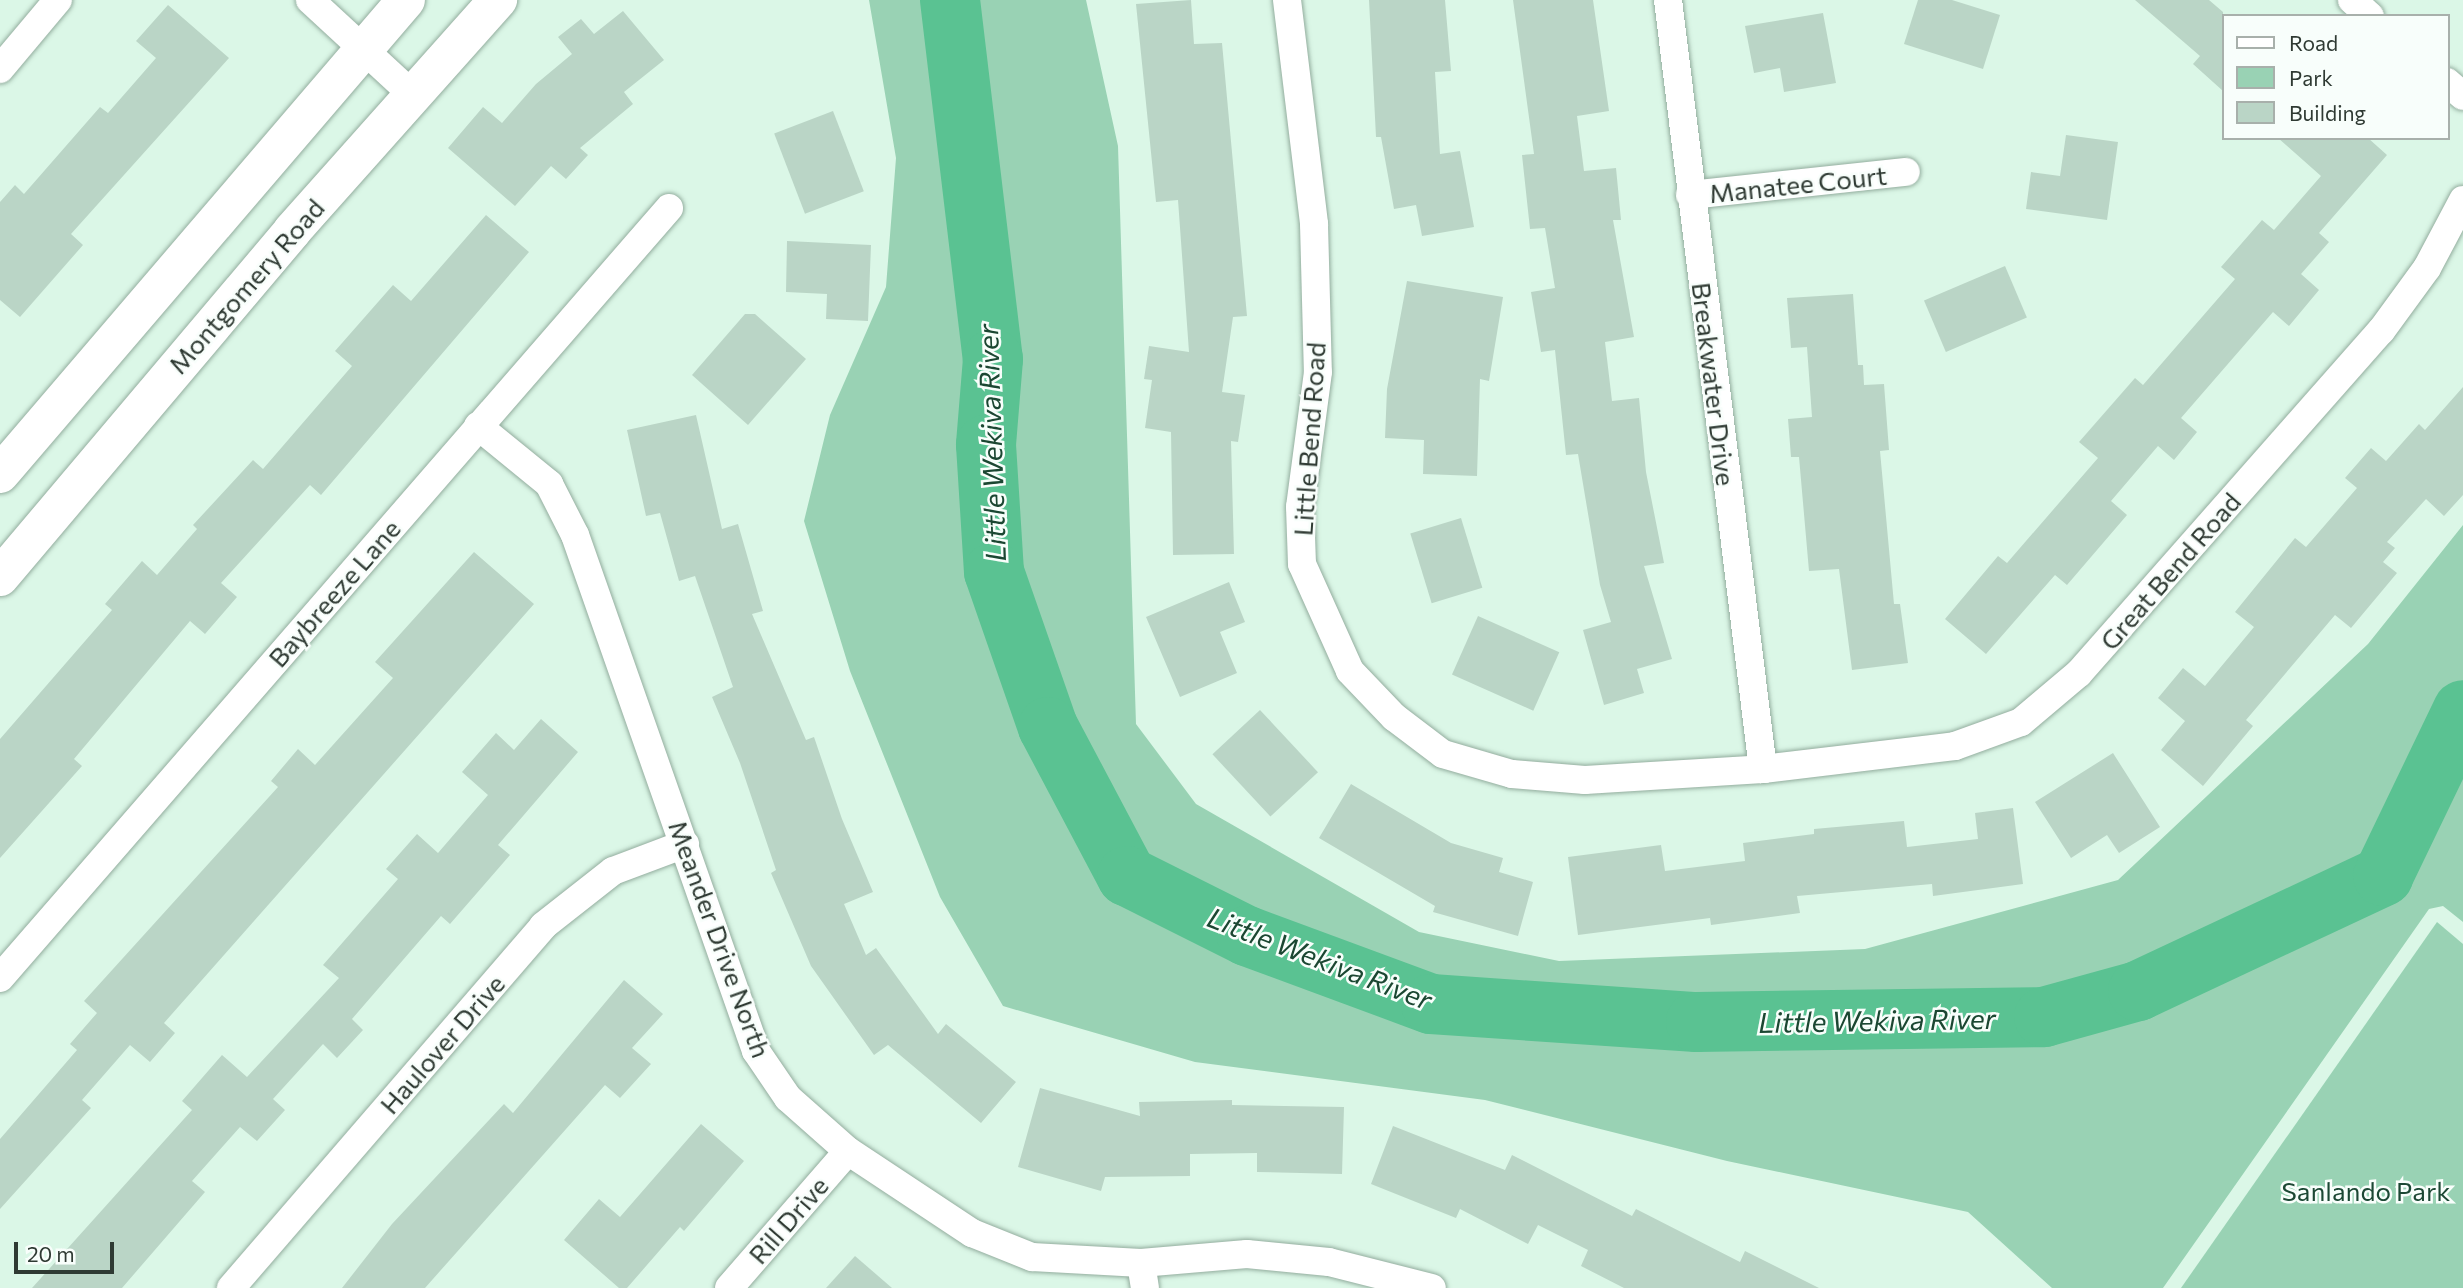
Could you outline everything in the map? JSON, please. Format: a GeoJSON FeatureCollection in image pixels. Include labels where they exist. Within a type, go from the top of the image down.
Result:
{"type":"FeatureCollection","features":[{"type":"Feature","properties":{"kind":"main road"},"geometry":{"type":"LineString","coordinates":[[0,474],[406,0]]}},
{"type":"Feature","properties":{"kind":"main road","name":"Montgomery Road"},"geometry":{"type":"LineString","coordinates":[[0,577],[292,231],[498,0]]}},
{"type":"Feature","properties":{"kind":"street"},"geometry":{"type":"LineString","coordinates":[[0,68],[58,0]]}},
{"type":"Feature","properties":{"kind":"street"},"geometry":{"type":"LineString","coordinates":[[310,0],[365,47],[414,96]]}},
{"type":"Feature","properties":{"kind":"street","name":"Little Bend Road"},"geometry":{"type":"LineString","coordinates":[[1287,0],[1315,238],[1318,372],[1300,507],[1302,564],[1350,671],[1394,717],[1443,754],[1512,774],[1585,780],[1763,769]]}},
{"type":"Feature","properties":{"kind":"street","name":"Breakwater Drive"},"geometry":{"type":"LineString","coordinates":[[1668,0],[1763,769]]}},
{"type":"Feature","properties":{"kind":"street"},"geometry":{"type":"LineString","coordinates":[[2352,0],[2368,14]]}},
{"type":"Feature","properties":{"kind":"street"},"geometry":{"type":"LineString","coordinates":[[2449,84],[2463,96]]}},
{"type":"Feature","properties":{"kind":"street","name":"Manatee Court"},"geometry":{"type":"LineString","coordinates":[[1690,195],[1906,172]]}},
{"type":"Feature","properties":{"kind":"street","name":"Great Bend Road"},"geometry":{"type":"LineString","coordinates":[[1763,769],[1955,746],[2021,722],[2080,673],[2381,331],[2427,268],[2463,200]]}},
{"type":"Feature","properties":{"kind":"street","name":"Baybreeze Lane"},"geometry":{"type":"LineString","coordinates":[[0,978],[668,208]]}},
{"type":"Feature","properties":{"kind":"street","name":"Meander Drive North"},"geometry":{"type":"LineString","coordinates":[[478,426],[549,484],[575,535],[756,1051],[788,1098],[848,1151],[972,1233],[1020,1252],[1143,1275],[1247,1254],[1329,1262],[1432,1288]]}},
{"type":"Feature","properties":{"kind":"street","name":"Haulover Drive"},"geometry":{"type":"LineString","coordinates":[[232,1288],[543,926],[613,871],[685,844]]}},
{"type":"Feature","properties":{"kind":"street","name":"Rill Drive"},"geometry":{"type":"LineString","coordinates":[[729,1288],[848,1151]]}},
{"type":"Feature","properties":{"kind":"green space"},"geometry":{"type":"Polygon","coordinates":[[[869,0],[1086,0],[1118,146],[1136,724],[1196,804],[1419,932],[1559,961],[1865,949],[2118,880],[2368,644],[2463,525],[2463,922],[2443,906],[2429,909],[2163,1288],[2052,1288],[1968,1212],[1727,1161],[1485,1100],[1195,1062],[1003,1006],[940,897],[850,671],[804,521],[830,415],[886,287],[896,158],[869,0]]]}},
{"type":"Feature","properties":{"kind":"green space","name":"Sanlando Park"},"geometry":{"type":"Polygon","coordinates":[[[2437,922],[2463,944],[2463,1288],[2181,1288],[2437,922]]]}},
{"type":"Feature","properties":{"kind":"building"},"geometry":{"type":"Polygon","coordinates":[[[1191,0],[1194,44],[1222,43],[1247,316],[1233,317],[1222,392],[1245,395],[1238,442],[1231,441],[1234,554],[1173,555],[1171,432],[1145,428],[1152,380],[1144,379],[1149,346],[1189,352],[1178,200],[1156,202],[1136,4],[1191,0]]]}},
{"type":"Feature","properties":{"kind":"building"},"geometry":{"type":"Polygon","coordinates":[[[1369,0],[1445,0],[1451,71],[1435,72],[1440,154],[1460,151],[1474,227],[1422,236],[1416,205],[1394,209],[1381,137],[1376,137],[1369,0]]]}},
{"type":"Feature","properties":{"kind":"building"},"geometry":{"type":"Polygon","coordinates":[[[1513,0],[1593,0],[1609,111],[1577,116],[1584,171],[1616,168],[1621,220],[1613,220],[1634,337],[1605,342],[1612,401],[1639,398],[1646,472],[1664,563],[1644,566],[1672,659],[1637,669],[1644,693],[1604,705],[1583,630],[1611,622],[1600,585],[1578,454],[1566,455],[1555,350],[1541,352],[1531,292],[1555,288],[1545,228],[1530,229],[1522,155],[1534,154],[1513,0]]]}},
{"type":"Feature","properties":{"kind":"building"},"geometry":{"type":"Polygon","coordinates":[[[1918,0],[1952,0],[2000,15],[1983,69],[1904,44],[1918,0]]]}},
{"type":"Feature","properties":{"kind":"building"},"geometry":{"type":"Polygon","coordinates":[[[2135,0],[2209,0],[2223,12],[2222,90],[2193,64],[2200,56],[2135,0]]]}},
{"type":"Feature","properties":{"kind":"building"},"geometry":{"type":"Polygon","coordinates":[[[168,5],[229,58],[71,234],[83,245],[20,317],[0,300],[0,202],[15,185],[24,194],[100,107],[108,113],[156,58],[136,41],[168,5]]]}},
{"type":"Feature","properties":{"kind":"building"},"geometry":{"type":"Polygon","coordinates":[[[623,11],[664,60],[624,92],[633,104],[580,148],[588,155],[566,179],[551,166],[515,206],[448,148],[483,107],[502,123],[536,84],[572,54],[558,37],[581,19],[594,34],[623,11]]]}},
{"type":"Feature","properties":{"kind":"building"},"geometry":{"type":"Polygon","coordinates":[[[1823,13],[1836,83],[1784,92],[1780,68],[1754,73],[1745,26],[1823,13]]]}},
{"type":"Feature","properties":{"kind":"building"},"geometry":{"type":"Polygon","coordinates":[[[833,111],[864,191],[805,214],[774,134],[833,111]]]}},
{"type":"Feature","properties":{"kind":"building"},"geometry":{"type":"Polygon","coordinates":[[[2066,135],[2118,142],[2107,220],[2026,209],[2031,172],[2060,176],[2066,135]]]}},
{"type":"Feature","properties":{"kind":"building"},"geometry":{"type":"Polygon","coordinates":[[[2280,140],[2370,140],[2387,155],[2319,233],[2329,242],[2301,274],[2319,290],[2289,326],[2273,312],[2181,418],[2197,432],[2174,460],[2158,446],[2111,501],[2127,515],[2067,585],[2055,575],[1986,654],[1945,619],[1998,556],[2007,563],[2098,458],[2079,442],[2135,378],[2143,385],[2235,279],[2221,267],[2262,220],[2274,230],[2321,176],[2280,140]]]}},
{"type":"Feature","properties":{"kind":"building"},"geometry":{"type":"Polygon","coordinates":[[[486,215],[529,252],[321,495],[310,485],[221,583],[237,597],[205,634],[190,621],[74,759],[82,766],[0,858],[0,739],[112,610],[105,604],[142,561],[157,575],[197,529],[193,525],[253,460],[263,469],[352,366],[335,351],[393,285],[411,301],[486,215]]]}},
{"type":"Feature","properties":{"kind":"building"},"geometry":{"type":"Polygon","coordinates":[[[787,241],[871,245],[868,321],[826,319],[827,294],[786,292],[787,241]]]}},
{"type":"Feature","properties":{"kind":"building"},"geometry":{"type":"Polygon","coordinates":[[[2005,266],[2027,318],[1946,352],[1924,300],[2005,266]]]}},
{"type":"Feature","properties":{"kind":"building"},"geometry":{"type":"Polygon","coordinates":[[[1407,281],[1503,297],[1489,381],[1480,379],[1477,476],[1423,474],[1424,440],[1385,438],[1387,389],[1407,281]]]}},
{"type":"Feature","properties":{"kind":"building"},"geometry":{"type":"Polygon","coordinates":[[[1853,294],[1858,365],[1863,365],[1864,385],[1884,384],[1889,450],[1880,451],[1894,604],[1900,604],[1908,663],[1852,670],[1839,569],[1809,571],[1799,457],[1791,457],[1788,419],[1812,417],[1807,347],[1791,348],[1787,298],[1853,294]]]}},
{"type":"Feature","properties":{"kind":"building"},"geometry":{"type":"Polygon","coordinates":[[[745,314],[755,314],[806,359],[748,425],[692,375],[745,314]]]}},
{"type":"Feature","properties":{"kind":"building"},"geometry":{"type":"Polygon","coordinates":[[[2463,387],[2463,495],[2444,516],[2426,499],[2387,542],[2395,548],[2383,562],[2397,573],[2351,628],[2335,615],[2246,720],[2253,726],[2203,786],[2161,750],[2185,721],[2158,698],[2183,668],[2205,686],[2254,627],[2235,612],[2295,538],[2306,547],[2357,488],[2345,478],[2371,448],[2386,461],[2419,424],[2425,430],[2463,387]]]}},
{"type":"Feature","properties":{"kind":"building"},"geometry":{"type":"Polygon","coordinates":[[[696,415],[722,529],[738,524],[763,611],[752,614],[806,740],[814,737],[842,819],[873,892],[844,904],[866,955],[876,948],[938,1034],[946,1024],[1016,1082],[981,1123],[888,1045],[874,1055],[811,966],[771,873],[776,870],[740,763],[712,697],[733,687],[695,576],[679,581],[660,513],[646,516],[627,430],[696,415]]]}},
{"type":"Feature","properties":{"kind":"building"},"geometry":{"type":"Polygon","coordinates":[[[1461,518],[1482,588],[1432,603],[1410,533],[1461,518]]]}},
{"type":"Feature","properties":{"kind":"building"},"geometry":{"type":"Polygon","coordinates":[[[474,552],[534,604],[164,1023],[175,1033],[150,1062],[130,1045],[82,1100],[91,1108],[0,1209],[0,1139],[77,1050],[70,1044],[97,1013],[84,1001],[278,787],[271,781],[298,749],[315,765],[393,678],[375,662],[474,552]]]}},
{"type":"Feature","properties":{"kind":"building"},"geometry":{"type":"Polygon","coordinates":[[[1229,582],[1245,622],[1220,632],[1237,673],[1180,697],[1146,617],[1229,582]]]}},
{"type":"Feature","properties":{"kind":"building"},"geometry":{"type":"Polygon","coordinates":[[[1478,616],[1559,652],[1533,711],[1452,674],[1478,616]]]}},
{"type":"Feature","properties":{"kind":"building"},"geometry":{"type":"Polygon","coordinates":[[[1260,710],[1318,772],[1270,816],[1212,754],[1260,710]]]}},
{"type":"Feature","properties":{"kind":"building"},"geometry":{"type":"Polygon","coordinates":[[[541,719],[578,752],[498,845],[510,855],[450,924],[441,916],[352,1019],[363,1030],[337,1058],[323,1044],[273,1099],[285,1110],[257,1141],[240,1127],[192,1181],[205,1192],[122,1288],[32,1288],[192,1110],[182,1101],[222,1055],[247,1077],[339,978],[323,965],[398,879],[386,869],[417,834],[438,853],[488,795],[462,772],[496,733],[514,750],[541,719]]]}},
{"type":"Feature","properties":{"kind":"building"},"geometry":{"type":"Polygon","coordinates":[[[2113,753],[2160,827],[2119,853],[2107,835],[2071,858],[2035,802],[2113,753]]]}},
{"type":"Feature","properties":{"kind":"building"},"geometry":{"type":"Polygon","coordinates":[[[1351,784],[1451,843],[1503,858],[1499,872],[1533,882],[1518,936],[1433,912],[1435,906],[1319,838],[1351,784]]]}},
{"type":"Feature","properties":{"kind":"building"},"geometry":{"type":"Polygon","coordinates":[[[2013,808],[2023,884],[1933,896],[1932,884],[1797,896],[1800,913],[1711,925],[1710,918],[1578,935],[1568,857],[1661,845],[1665,871],[1745,861],[1743,843],[1814,834],[1814,829],[1904,821],[1907,847],[1978,839],[1975,813],[2013,808]]]}},
{"type":"Feature","properties":{"kind":"building"},"geometry":{"type":"Polygon","coordinates":[[[624,980],[663,1014],[632,1048],[651,1064],[620,1098],[605,1085],[425,1288],[342,1288],[392,1224],[504,1104],[513,1113],[624,980]]]}},
{"type":"Feature","properties":{"kind":"building"},"geometry":{"type":"Polygon","coordinates":[[[1040,1088],[1140,1116],[1139,1102],[1232,1100],[1232,1105],[1344,1107],[1342,1174],[1257,1172],[1257,1153],[1190,1154],[1190,1176],[1105,1177],[1101,1191],[1018,1167],[1040,1088]]]}},
{"type":"Feature","properties":{"kind":"building"},"geometry":{"type":"Polygon","coordinates":[[[701,1124],[744,1161],[684,1231],[680,1227],[627,1288],[619,1288],[564,1240],[599,1199],[620,1217],[701,1124]]]}},
{"type":"Feature","properties":{"kind":"building"},"geometry":{"type":"Polygon","coordinates":[[[1393,1126],[1505,1170],[1512,1155],[1632,1216],[1636,1209],[1740,1262],[1745,1251],[1819,1288],[1624,1288],[1581,1266],[1588,1250],[1538,1225],[1528,1244],[1460,1209],[1456,1218],[1371,1184],[1393,1126]]]}},
{"type":"Feature","properties":{"kind":"building"},"geometry":{"type":"Polygon","coordinates":[[[855,1256],[892,1288],[826,1288],[855,1256]]]}},
{"type":"Feature","properties":{"kind":"waterway","name":"Little Wekiva River"},"geometry":{"type":"LineString","coordinates":[[950,0],[993,359],[986,445],[994,572],[1048,727],[1127,876],[1247,936],[1431,1004],[1696,1022],[2044,1017],[2138,991],[2383,876],[2463,710]]}}]}
